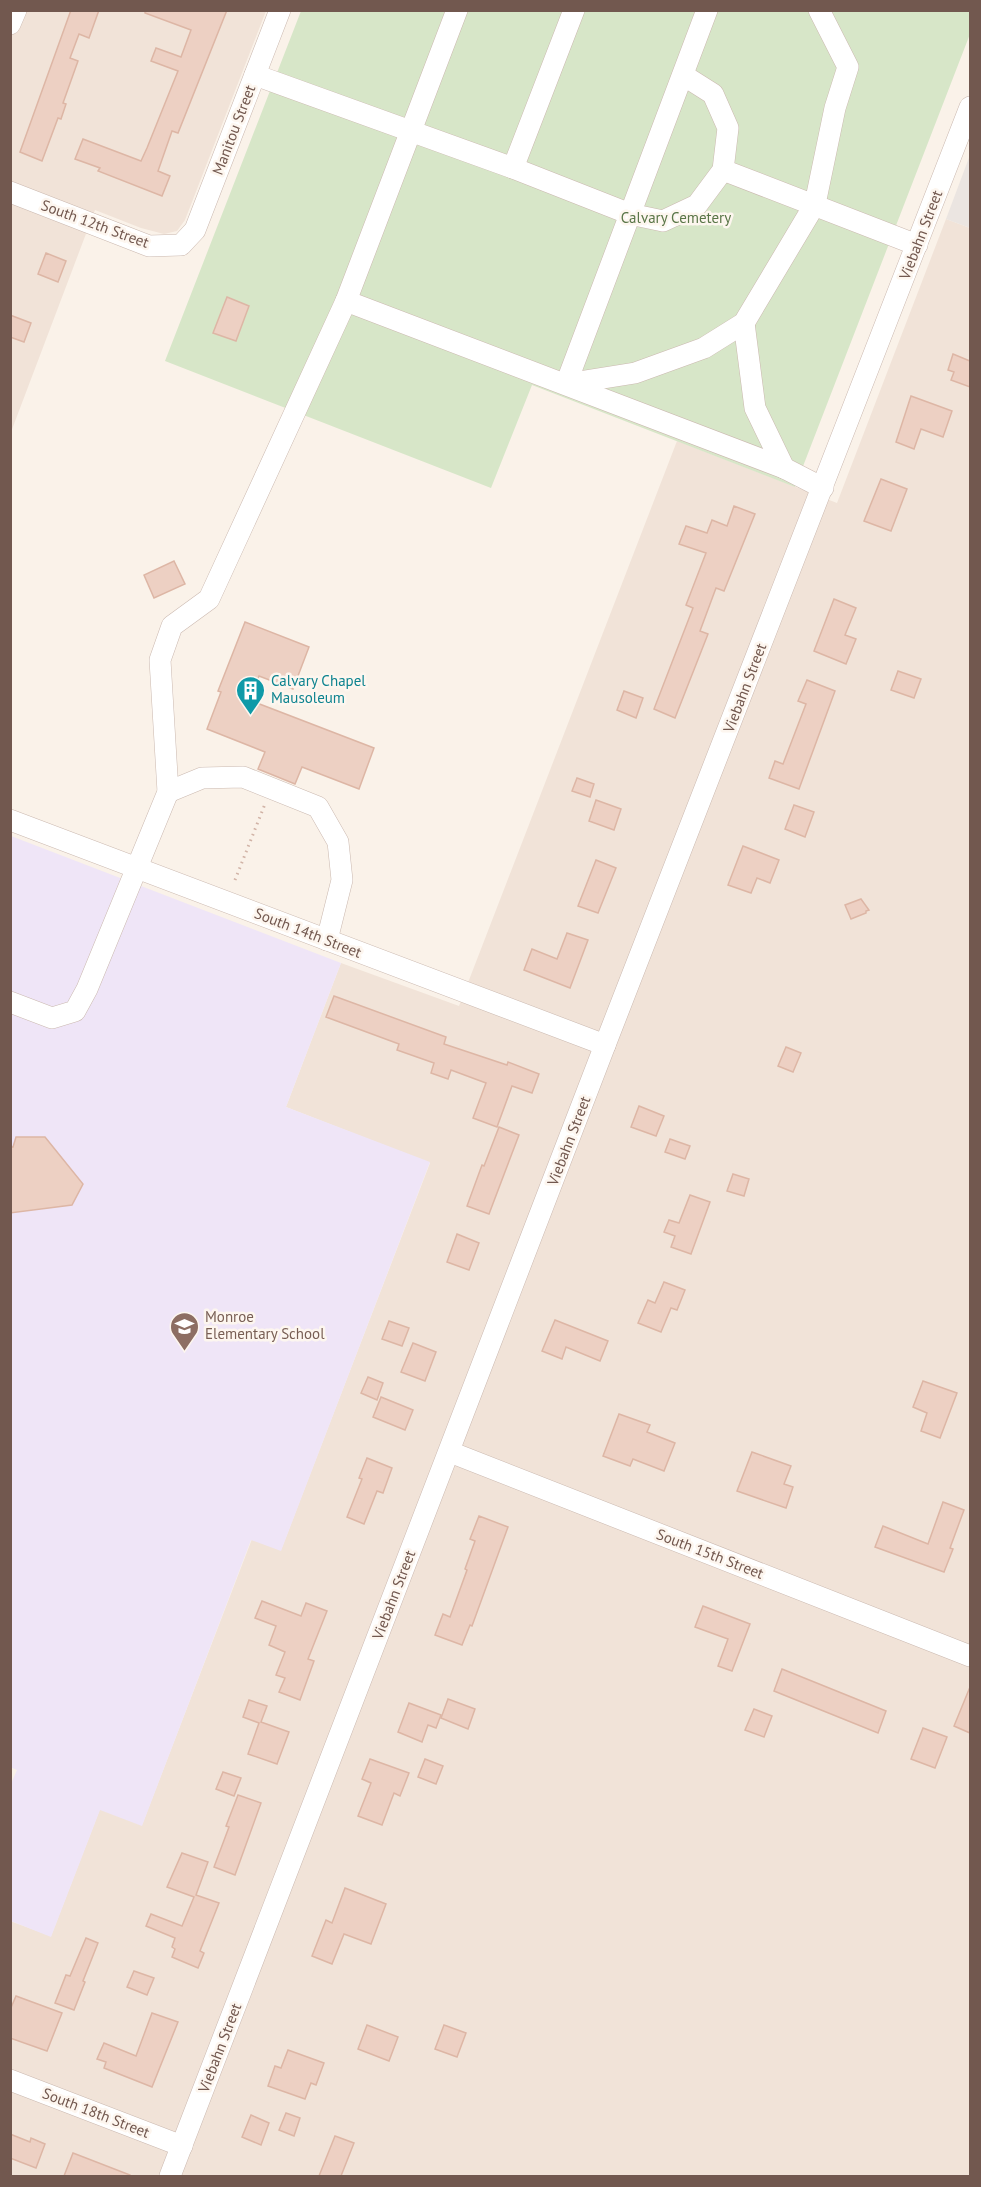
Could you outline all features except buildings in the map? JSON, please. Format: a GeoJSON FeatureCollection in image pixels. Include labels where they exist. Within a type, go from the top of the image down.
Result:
{"type":"FeatureCollection","features":[{"type":"Feature","properties":{"kind":"street"},"geometry":{"type":"LineString","coordinates":[[10,24],[16,10]]}},
{"type":"Feature","properties":{"kind":"street","name":"Manitou Street"},"geometry":{"type":"LineString","coordinates":[[181,245],[195,230],[280,10]]}},
{"type":"Feature","properties":{"kind":"street"},"geometry":{"type":"LineString","coordinates":[[10,1002],[52,1018],[75,1011],[87,989],[168,792],[160,660],[172,626],[209,599],[346,301],[458,10]]}},
{"type":"Feature","properties":{"kind":"street"},"geometry":{"type":"LineString","coordinates":[[513,168],[574,10]]}},
{"type":"Feature","properties":{"kind":"street"},"geometry":{"type":"LineString","coordinates":[[566,384],[707,10]]}},
{"type":"Feature","properties":{"kind":"street"},"geometry":{"type":"LineString","coordinates":[[566,384],[635,373],[704,348],[744,322],[815,204],[835,108],[848,67],[819,10]]}},
{"type":"Feature","properties":{"kind":"street"},"geometry":{"type":"LineString","coordinates":[[255,75],[513,168],[630,214],[663,221],[697,205],[723,170],[728,128],[713,94],[683,75]]}},
{"type":"Feature","properties":{"kind":"street","name":"Viebahn Street"},"geometry":{"type":"LineString","coordinates":[[170,2176],[605,1045],[970,107]]}},
{"type":"Feature","properties":{"kind":"street"},"geometry":{"type":"LineString","coordinates":[[723,170],[917,245]]}},
{"type":"Feature","properties":{"kind":"street","name":"South 12th Street"},"geometry":{"type":"LineString","coordinates":[[10,192],[149,246],[181,245]]}},
{"type":"Feature","properties":{"kind":"street"},"geometry":{"type":"LineString","coordinates":[[346,301],[784,468],[823,488]]}},
{"type":"Feature","properties":{"kind":"street"},"geometry":{"type":"LineString","coordinates":[[744,322],[755,408],[784,468]]}},
{"type":"Feature","properties":{"kind":"street"},"geometry":{"type":"LineString","coordinates":[[168,792],[202,778],[243,777],[318,807],[338,842],[342,880],[327,940]]}},
{"type":"Feature","properties":{"kind":"street","name":"South 14th Street"},"geometry":{"type":"LineString","coordinates":[[10,820],[605,1045]]}},
{"type":"Feature","properties":{"kind":"street","name":"South 15th Street"},"geometry":{"type":"LineString","coordinates":[[450,1452],[970,1656]]}},
{"type":"Feature","properties":{"kind":"street","name":"South 18th Street"},"geometry":{"type":"LineString","coordinates":[[10,2080],[182,2146]]}},
{"type":"Feature","properties":{"kind":"path"},"geometry":{"type":"LineString","coordinates":[[235,880],[266,803]]}},
{"type":"Feature","properties":{"kind":"shaded area"},"geometry":{"type":"Polygon","coordinates":[[[11,11],[266,11],[185,220],[177,231],[164,234],[141,228],[95,210],[11,432],[11,11]]]}},
{"type":"Feature","properties":{"kind":"shaded area"},"geometry":{"type":"Polygon","coordinates":[[[970,155],[970,228],[946,219],[970,155]]]}},
{"type":"Feature","properties":{"kind":"shaded area"},"geometry":{"type":"Polygon","coordinates":[[[946,219],[970,228],[970,2176],[11,2176],[10,1921],[51,1936],[100,1809],[142,1825],[252,1539],[281,1550],[430,1163],[286,1107],[341,963],[459,1006],[677,441],[837,503],[946,219]]]}},
{"type":"Feature","properties":{"kind":"shaded area","name":"Monroe Elementary School"},"geometry":{"type":"Polygon","coordinates":[[[11,836],[341,963],[286,1107],[430,1162],[281,1551],[251,1540],[142,1826],[100,1810],[51,1937],[11,1921],[10,1786],[17,1770],[10,1767],[11,836]]]}},
{"type":"Feature","properties":{"kind":"green space","name":"Calvary Cemetery"},"geometry":{"type":"Polygon","coordinates":[[[301,11],[970,11],[970,34],[795,487],[532,385],[491,488],[165,361],[301,11]]]}},
{"type":"Feature","properties":{"kind":"place","name":"Calvary Chapel Mausoleum"},"geometry":{"type":"Point","coordinates":[250,716]}},
{"type":"Feature","properties":{"kind":"place","name":"Monroe Elementary School"},"geometry":{"type":"Point","coordinates":[184,1352]}}]}
